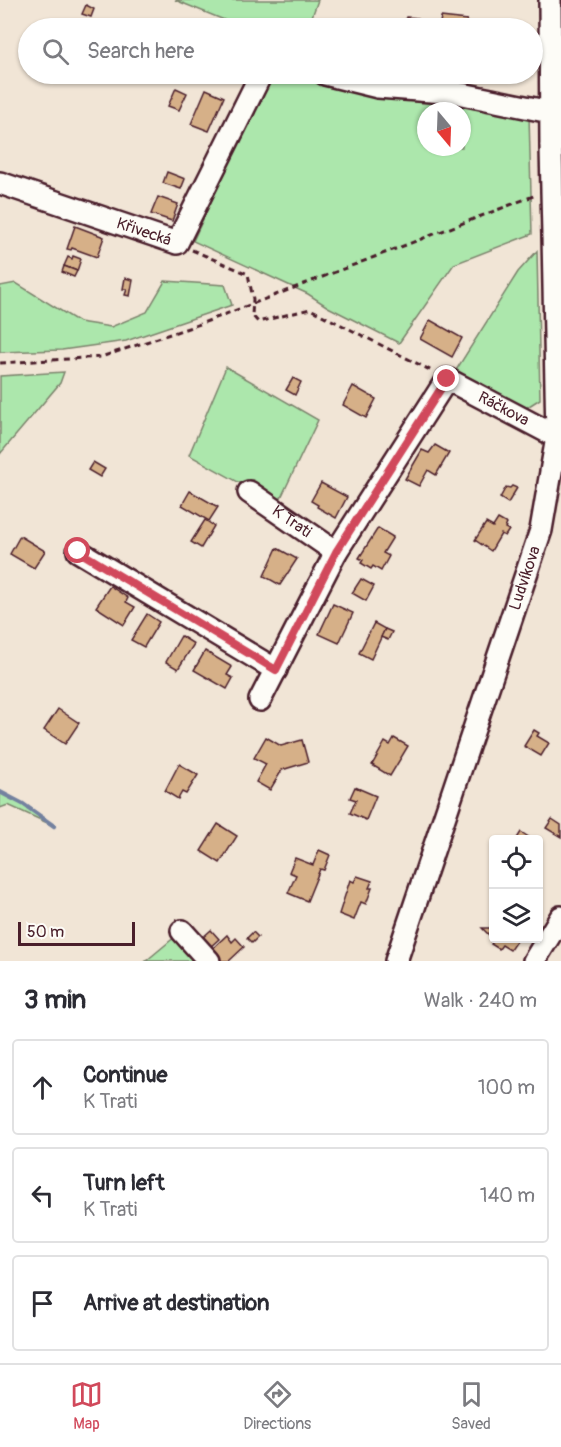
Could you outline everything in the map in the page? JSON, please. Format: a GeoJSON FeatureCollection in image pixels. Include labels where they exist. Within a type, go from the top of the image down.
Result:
{"type":"FeatureCollection","features":[{"type":"Feature","properties":{"kind":"street","name":"Ludvíkova"},"geometry":{"type":"LineString","coordinates":[[396,961],[541,530],[559,438],[550,112],[550,0]]}},
{"type":"Feature","properties":{"kind":"street","name":"Křivecká"},"geometry":{"type":"LineString","coordinates":[[0,183],[177,243],[256,84]]}},
{"type":"Feature","properties":{"kind":"street"},"geometry":{"type":"LineString","coordinates":[[366,84],[457,93],[550,112]]}},
{"type":"Feature","properties":{"kind":"street"},"geometry":{"type":"LineString","coordinates":[[260,700],[336,552],[447,379]]}},
{"type":"Feature","properties":{"kind":"street","name":"Ráčkova"},"geometry":{"type":"LineString","coordinates":[[447,379],[559,438]]}},
{"type":"Feature","properties":{"kind":"street","name":"K Trati"},"geometry":{"type":"LineString","coordinates":[[249,492],[336,552]]}},
{"type":"Feature","properties":{"kind":"street"},"geometry":{"type":"LineString","coordinates":[[78,551],[276,670]]}},
{"type":"Feature","properties":{"kind":"street"},"geometry":{"type":"LineString","coordinates":[[534,961],[561,917]]}},
{"type":"Feature","properties":{"kind":"street"},"geometry":{"type":"LineString","coordinates":[[182,931],[209,961]]}},
{"type":"Feature","properties":{"kind":"path"},"geometry":{"type":"LineString","coordinates":[[0,363],[101,357],[200,324],[539,194]]}},
{"type":"Feature","properties":{"kind":"path"},"geometry":{"type":"LineString","coordinates":[[177,243],[248,274],[253,303],[252,315],[258,322],[310,309],[447,379]]}},
{"type":"Feature","properties":{"kind":"green space"},"geometry":{"type":"Polygon","coordinates":[[[175,0],[318,0],[312,18],[219,18],[175,0]]]}},
{"type":"Feature","properties":{"kind":"green space"},"geometry":{"type":"Polygon","coordinates":[[[265,84],[335,84],[377,95],[462,102],[417,102],[417,156],[471,156],[471,104],[529,115],[532,234],[454,264],[399,343],[328,307],[308,294],[193,241],[265,84]]]}},
{"type":"Feature","properties":{"kind":"green space"},"geometry":{"type":"Polygon","coordinates":[[[537,251],[540,399],[518,413],[453,375],[518,272],[537,251]]]}},
{"type":"Feature","properties":{"kind":"green space"},"geometry":{"type":"Polygon","coordinates":[[[165,281],[225,285],[232,305],[126,341],[62,350],[0,352],[0,286],[16,283],[79,322],[111,327],[147,312],[165,281]]]}},
{"type":"Feature","properties":{"kind":"green space"},"geometry":{"type":"Polygon","coordinates":[[[226,367],[318,420],[278,504],[189,455],[226,367]]]}},
{"type":"Feature","properties":{"kind":"green space"},"geometry":{"type":"Polygon","coordinates":[[[64,372],[60,383],[0,454],[0,376],[64,372]]]}},
{"type":"Feature","properties":{"kind":"green space"},"geometry":{"type":"Polygon","coordinates":[[[0,792],[23,804],[54,826],[8,805],[0,808],[0,792]]]}},
{"type":"Feature","properties":{"kind":"green space"},"geometry":{"type":"Polygon","coordinates":[[[182,931],[208,961],[146,961],[182,931]]]}},
{"type":"Feature","properties":{"kind":"building"},"geometry":{"type":"Polygon","coordinates":[[[86,5],[94,9],[91,17],[82,14],[86,5]]]}},
{"type":"Feature","properties":{"kind":"building"},"geometry":{"type":"Polygon","coordinates":[[[176,88],[187,93],[179,110],[168,106],[176,88]]]}},
{"type":"Feature","properties":{"kind":"building"},"geometry":{"type":"Polygon","coordinates":[[[206,89],[224,97],[209,131],[191,124],[206,89]]]}},
{"type":"Feature","properties":{"kind":"building"},"geometry":{"type":"Polygon","coordinates":[[[167,172],[185,179],[181,189],[163,183],[167,172]]]}},
{"type":"Feature","properties":{"kind":"building"},"geometry":{"type":"Polygon","coordinates":[[[158,197],[178,204],[172,221],[151,214],[158,197]]]}},
{"type":"Feature","properties":{"kind":"building"},"geometry":{"type":"Polygon","coordinates":[[[75,226],[104,237],[97,257],[72,248],[67,249],[75,226]]]}},
{"type":"Feature","properties":{"kind":"building"},"geometry":{"type":"Polygon","coordinates":[[[73,256],[81,259],[77,271],[64,266],[68,257],[72,259],[73,256]]]}},
{"type":"Feature","properties":{"kind":"building"},"geometry":{"type":"Polygon","coordinates":[[[64,266],[77,271],[74,277],[62,272],[64,266]]]}},
{"type":"Feature","properties":{"kind":"building"},"geometry":{"type":"Polygon","coordinates":[[[125,278],[133,280],[130,296],[125,295],[127,289],[123,289],[125,278]]]}},
{"type":"Feature","properties":{"kind":"building"},"geometry":{"type":"Polygon","coordinates":[[[430,320],[462,338],[452,357],[420,339],[430,320]]]}},
{"type":"Feature","properties":{"kind":"building"},"geometry":{"type":"Polygon","coordinates":[[[293,378],[301,382],[295,395],[286,390],[293,378]]]}},
{"type":"Feature","properties":{"kind":"building"},"geometry":{"type":"Polygon","coordinates":[[[353,386],[376,399],[366,418],[343,405],[353,386]]]}},
{"type":"Feature","properties":{"kind":"building"},"geometry":{"type":"Polygon","coordinates":[[[435,445],[449,453],[436,475],[428,470],[419,486],[405,479],[422,450],[429,453],[435,445]]]}},
{"type":"Feature","properties":{"kind":"building"},"geometry":{"type":"Polygon","coordinates":[[[93,462],[105,469],[100,477],[88,470],[93,462]]]}},
{"type":"Feature","properties":{"kind":"building"},"geometry":{"type":"Polygon","coordinates":[[[321,483],[347,497],[336,518],[311,501],[321,483]]]}},
{"type":"Feature","properties":{"kind":"building"},"geometry":{"type":"Polygon","coordinates":[[[506,487],[517,488],[508,503],[500,498],[506,487]]]}},
{"type":"Feature","properties":{"kind":"building"},"geometry":{"type":"Polygon","coordinates":[[[190,491],[218,507],[209,521],[182,505],[190,491]]]}},
{"type":"Feature","properties":{"kind":"building"},"geometry":{"type":"Polygon","coordinates":[[[498,519],[507,524],[505,528],[509,530],[505,536],[501,534],[491,551],[475,540],[486,523],[493,527],[498,519]]]}},
{"type":"Feature","properties":{"kind":"building"},"geometry":{"type":"Polygon","coordinates":[[[205,520],[214,526],[201,548],[191,542],[205,520]]]}},
{"type":"Feature","properties":{"kind":"building"},"geometry":{"type":"Polygon","coordinates":[[[378,528],[393,537],[383,553],[389,556],[381,571],[373,566],[371,569],[361,563],[363,560],[359,558],[378,528]]]}},
{"type":"Feature","properties":{"kind":"building"},"geometry":{"type":"Polygon","coordinates":[[[20,536],[45,551],[34,568],[10,554],[20,536]]]}},
{"type":"Feature","properties":{"kind":"building"},"geometry":{"type":"Polygon","coordinates":[[[277,548],[297,559],[280,585],[264,576],[277,548]]]}},
{"type":"Feature","properties":{"kind":"building"},"geometry":{"type":"Polygon","coordinates":[[[361,579],[374,586],[366,601],[352,593],[361,579]]]}},
{"type":"Feature","properties":{"kind":"building"},"geometry":{"type":"Polygon","coordinates":[[[110,586],[128,598],[126,602],[135,607],[124,625],[96,607],[110,586]]]}},
{"type":"Feature","properties":{"kind":"building"},"geometry":{"type":"Polygon","coordinates":[[[333,604],[353,613],[339,643],[319,634],[333,604]]]}},
{"type":"Feature","properties":{"kind":"building"},"geometry":{"type":"Polygon","coordinates":[[[147,614],[159,622],[144,647],[131,640],[147,614]]]}},
{"type":"Feature","properties":{"kind":"building"},"geometry":{"type":"Polygon","coordinates":[[[374,623],[385,629],[371,659],[359,653],[374,623]]]}},
{"type":"Feature","properties":{"kind":"building"},"geometry":{"type":"Polygon","coordinates":[[[385,629],[392,632],[388,640],[381,637],[385,629]]]}},
{"type":"Feature","properties":{"kind":"building"},"geometry":{"type":"Polygon","coordinates":[[[181,636],[194,644],[178,669],[166,662],[181,636]]]}},
{"type":"Feature","properties":{"kind":"building"},"geometry":{"type":"Polygon","coordinates":[[[205,651],[232,667],[227,675],[233,678],[227,689],[194,670],[205,651]]]}},
{"type":"Feature","properties":{"kind":"building"},"geometry":{"type":"Polygon","coordinates":[[[58,709],[79,723],[65,744],[44,730],[58,709]]]}},
{"type":"Feature","properties":{"kind":"building"},"geometry":{"type":"Polygon","coordinates":[[[534,730],[539,733],[537,736],[549,743],[541,756],[524,746],[534,730]]]}},
{"type":"Feature","properties":{"kind":"building"},"geometry":{"type":"Polygon","coordinates":[[[266,737],[281,746],[302,740],[308,762],[282,770],[270,790],[256,782],[266,764],[254,758],[266,737]]]}},
{"type":"Feature","properties":{"kind":"building"},"geometry":{"type":"Polygon","coordinates":[[[394,738],[408,746],[390,776],[372,765],[385,742],[390,745],[394,738]]]}},
{"type":"Feature","properties":{"kind":"building"},"geometry":{"type":"Polygon","coordinates":[[[179,764],[198,775],[186,794],[182,792],[178,799],[165,791],[179,764]]]}},
{"type":"Feature","properties":{"kind":"building"},"geometry":{"type":"Polygon","coordinates":[[[355,787],[376,796],[366,820],[350,813],[356,800],[350,798],[355,787]]]}},
{"type":"Feature","properties":{"kind":"building"},"geometry":{"type":"Polygon","coordinates":[[[552,819],[561,825],[561,837],[546,828],[552,819]]]}},
{"type":"Feature","properties":{"kind":"building"},"geometry":{"type":"Polygon","coordinates":[[[218,824],[237,836],[220,863],[201,851],[218,824]]]}},
{"type":"Feature","properties":{"kind":"building"},"geometry":{"type":"Polygon","coordinates":[[[319,850],[330,855],[324,870],[320,869],[307,901],[288,893],[296,875],[289,872],[295,858],[313,865],[319,850]]]}},
{"type":"Feature","properties":{"kind":"building"},"geometry":{"type":"Polygon","coordinates":[[[357,876],[372,881],[369,888],[372,888],[366,904],[361,902],[354,920],[339,914],[350,880],[354,882],[357,876]]]}},
{"type":"Feature","properties":{"kind":"building"},"geometry":{"type":"Polygon","coordinates":[[[482,928],[489,928],[489,935],[482,928]]]}},
{"type":"Feature","properties":{"kind":"building"},"geometry":{"type":"Polygon","coordinates":[[[211,930],[219,939],[209,948],[201,939],[211,930]]]}},
{"type":"Feature","properties":{"kind":"building"},"geometry":{"type":"Polygon","coordinates":[[[253,932],[258,937],[252,943],[247,938],[253,932]]]}},
{"type":"Feature","properties":{"kind":"building"},"geometry":{"type":"Polygon","coordinates":[[[227,935],[232,942],[236,938],[244,947],[229,961],[221,961],[211,950],[227,935]]]}},
{"type":"Feature","properties":{"kind":"building"},"geometry":{"type":"Polygon","coordinates":[[[515,943],[510,950],[502,945],[499,949],[491,944],[515,943]]]}},
{"type":"Feature","properties":{"kind":"waterway"},"geometry":{"type":"LineString","coordinates":[[0,792],[23,804],[54,826]]}},
{"type":"Feature","properties":{"kind":"route"},"geometry":{"type":"LineString","coordinates":[[78,551],[276,670],[336,552],[447,379]]}}]}
